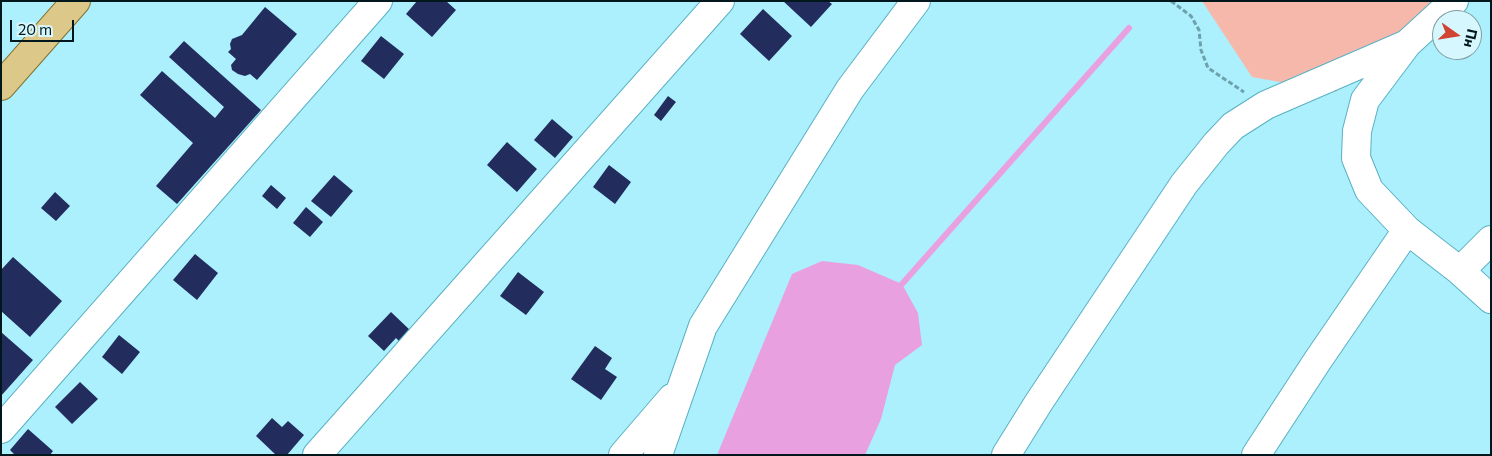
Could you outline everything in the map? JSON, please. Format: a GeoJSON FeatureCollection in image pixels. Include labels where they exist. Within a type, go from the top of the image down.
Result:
{"type":"FeatureCollection","features":[{"type":"Feature","properties":{"kind":"main road"},"geometry":{"type":"LineString","coordinates":[[1,86],[76,1]]}},
{"type":"Feature","properties":{"kind":"street"},"geometry":{"type":"LineString","coordinates":[[1,429],[378,1]]}},
{"type":"Feature","properties":{"kind":"street"},"geometry":{"type":"LineString","coordinates":[[317,455],[720,1]]}},
{"type":"Feature","properties":{"kind":"street"},"geometry":{"type":"LineString","coordinates":[[658,455],[703,326],[850,89],[916,1]]}},
{"type":"Feature","properties":{"kind":"street"},"geometry":{"type":"LineString","coordinates":[[1454,1],[1407,44],[1365,100],[1357,131],[1356,158],[1369,190],[1406,230],[1460,271],[1491,299]]}},
{"type":"Feature","properties":{"kind":"street"},"geometry":{"type":"LineString","coordinates":[[1006,455],[1039,402],[1184,184],[1233,126],[1266,105],[1407,44]]}},
{"type":"Feature","properties":{"kind":"street"},"geometry":{"type":"LineString","coordinates":[[1256,455],[1406,230]]}},
{"type":"Feature","properties":{"kind":"street"},"geometry":{"type":"LineString","coordinates":[[1460,271],[1491,240]]}},
{"type":"Feature","properties":{"kind":"street"},"geometry":{"type":"LineString","coordinates":[[623,455],[682,387]]}},
{"type":"Feature","properties":{"kind":"path"},"geometry":{"type":"LineString","coordinates":[[1170,1],[1191,16],[1199,30],[1201,50],[1208,68],[1266,105]]}},
{"type":"Feature","properties":{"kind":"shaded area"},"geometry":{"type":"Polygon","coordinates":[[[1202,1],[1436,1],[1336,92],[1252,77],[1202,1]]]}},
{"type":"Feature","properties":{"kind":"shaded area"},"geometry":{"type":"Polygon","coordinates":[[[822,261],[858,265],[902,284],[918,313],[922,345],[895,365],[881,419],[865,455],[717,455],[792,274],[822,261]]]}},
{"type":"Feature","properties":{"kind":"building"},"geometry":{"type":"Polygon","coordinates":[[[417,1],[446,1],[456,10],[432,37],[406,14],[417,1]]]}},
{"type":"Feature","properties":{"kind":"building"},"geometry":{"type":"Polygon","coordinates":[[[783,1],[828,1],[832,4],[811,27],[783,1]]]}},
{"type":"Feature","properties":{"kind":"building"},"geometry":{"type":"Polygon","coordinates":[[[265,7],[297,34],[257,80],[250,74],[245,76],[232,70],[231,65],[236,59],[228,52],[231,49],[232,39],[242,35],[265,7]]]}},
{"type":"Feature","properties":{"kind":"building"},"geometry":{"type":"Polygon","coordinates":[[[763,9],[792,36],[769,61],[740,34],[763,9]]]}},
{"type":"Feature","properties":{"kind":"building"},"geometry":{"type":"Polygon","coordinates":[[[381,36],[404,54],[384,79],[361,61],[381,36]]]}},
{"type":"Feature","properties":{"kind":"building"},"geometry":{"type":"Polygon","coordinates":[[[184,41],[261,110],[177,204],[156,186],[193,143],[140,95],[162,71],[215,118],[224,107],[169,57],[184,41]]]}},
{"type":"Feature","properties":{"kind":"building"},"geometry":{"type":"Polygon","coordinates":[[[668,96],[676,102],[661,121],[654,115],[668,96]]]}},
{"type":"Feature","properties":{"kind":"building"},"geometry":{"type":"Polygon","coordinates":[[[552,119],[573,137],[555,158],[534,140],[552,119]]]}},
{"type":"Feature","properties":{"kind":"building"},"geometry":{"type":"Polygon","coordinates":[[[507,142],[537,169],[517,192],[487,165],[507,142]]]}},
{"type":"Feature","properties":{"kind":"building"},"geometry":{"type":"Polygon","coordinates":[[[609,165],[631,182],[615,204],[593,187],[609,165]]]}},
{"type":"Feature","properties":{"kind":"building"},"geometry":{"type":"Polygon","coordinates":[[[334,175],[353,191],[331,217],[311,201],[334,175]]]}},
{"type":"Feature","properties":{"kind":"building"},"geometry":{"type":"Polygon","coordinates":[[[271,185],[286,198],[277,209],[262,196],[271,185]]]}},
{"type":"Feature","properties":{"kind":"building"},"geometry":{"type":"Polygon","coordinates":[[[55,192],[70,206],[56,221],[41,208],[55,192]]]}},
{"type":"Feature","properties":{"kind":"building"},"geometry":{"type":"Polygon","coordinates":[[[306,207],[323,222],[310,237],[293,223],[306,207]]]}},
{"type":"Feature","properties":{"kind":"building"},"geometry":{"type":"Polygon","coordinates":[[[195,254],[218,273],[197,300],[173,280],[195,254]]]}},
{"type":"Feature","properties":{"kind":"building"},"geometry":{"type":"Polygon","coordinates":[[[13,257],[62,301],[30,337],[1,311],[1,270],[13,257]]]}},
{"type":"Feature","properties":{"kind":"building"},"geometry":{"type":"Polygon","coordinates":[[[518,272],[544,292],[526,315],[500,296],[518,272]]]}},
{"type":"Feature","properties":{"kind":"building"},"geometry":{"type":"Polygon","coordinates":[[[391,312],[412,332],[401,343],[396,338],[384,351],[368,336],[391,312]]]}},
{"type":"Feature","properties":{"kind":"building"},"geometry":{"type":"Polygon","coordinates":[[[1,332],[33,360],[1,396],[1,332]]]}},
{"type":"Feature","properties":{"kind":"building"},"geometry":{"type":"Polygon","coordinates":[[[119,335],[140,352],[122,374],[102,357],[119,335]]]}},
{"type":"Feature","properties":{"kind":"building"},"geometry":{"type":"Polygon","coordinates":[[[595,346],[612,358],[605,369],[617,377],[601,400],[571,379],[595,346]]]}},
{"type":"Feature","properties":{"kind":"building"},"geometry":{"type":"Polygon","coordinates":[[[80,382],[98,399],[72,424],[55,407],[80,382]]]}},
{"type":"Feature","properties":{"kind":"building"},"geometry":{"type":"Polygon","coordinates":[[[272,418],[282,427],[288,421],[304,435],[287,455],[276,455],[256,436],[272,418]]]}},
{"type":"Feature","properties":{"kind":"building"},"geometry":{"type":"Polygon","coordinates":[[[28,429],[53,451],[50,455],[15,455],[10,450],[28,429]]]}},
{"type":"Feature","properties":{"kind":"waterway"},"geometry":{"type":"LineString","coordinates":[[902,284],[1129,28]]}}]}
